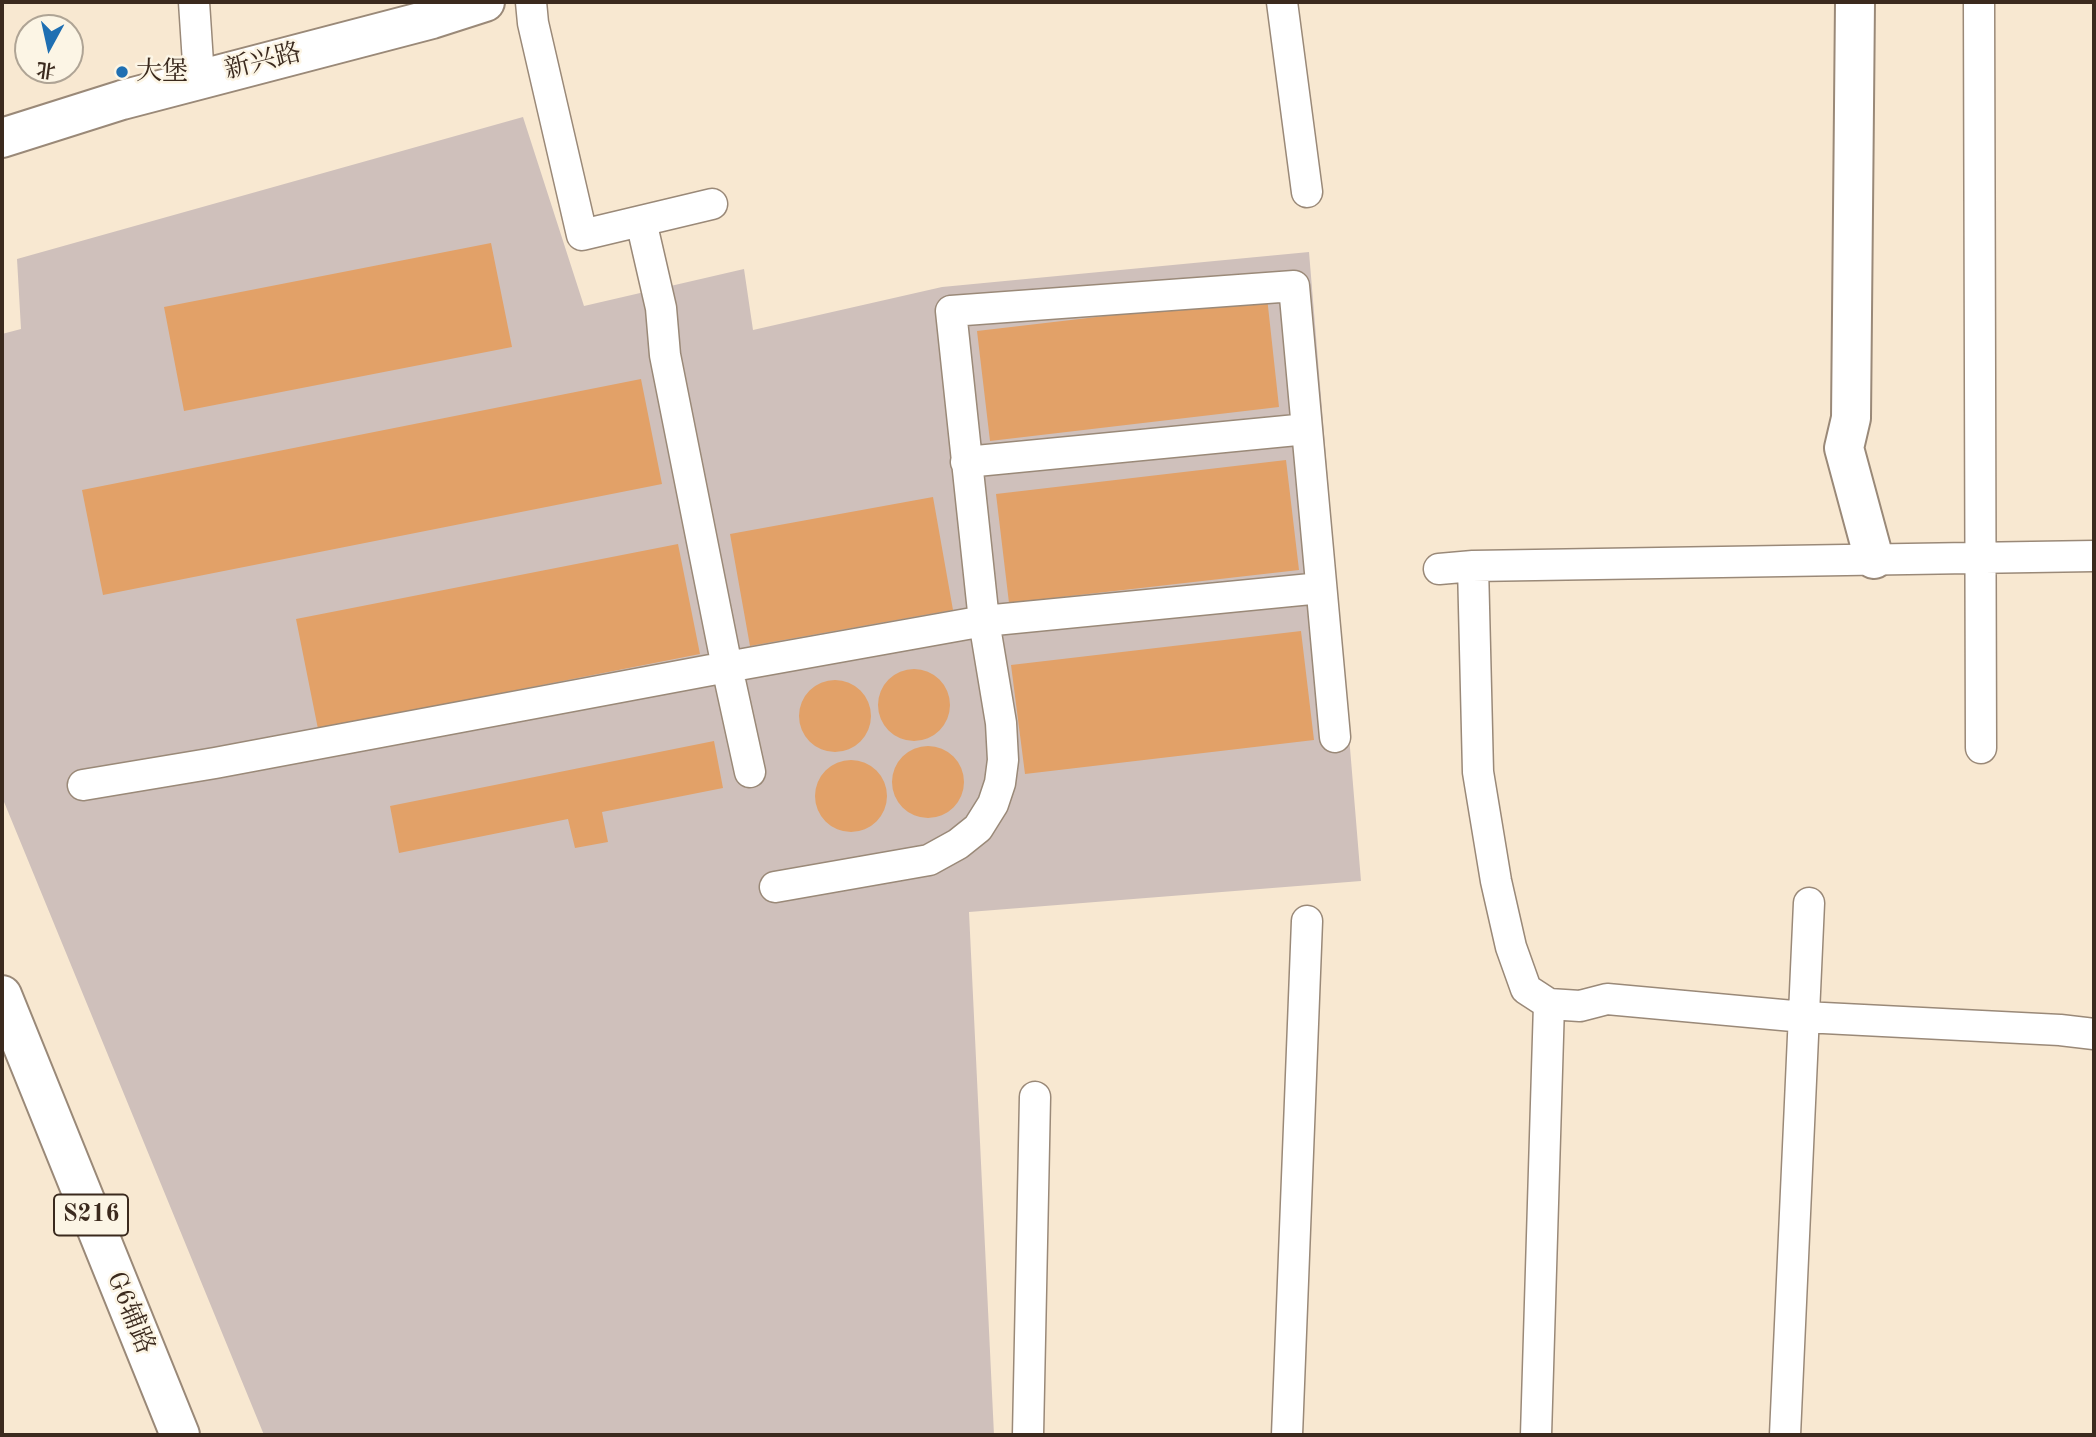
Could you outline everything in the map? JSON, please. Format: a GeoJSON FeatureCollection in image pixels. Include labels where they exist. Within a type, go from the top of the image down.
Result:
{"type":"FeatureCollection","features":[{"type":"Feature","properties":{"kind":"street"},"geometry":{"type":"LineString","coordinates":[[194,2],[199,78]]}},
{"type":"Feature","properties":{"kind":"street","name":"新兴路"},"geometry":{"type":"LineString","coordinates":[[2,138],[199,78],[432,19],[485,2]]}},
{"type":"Feature","properties":{"kind":"street"},"geometry":{"type":"LineString","coordinates":[[531,2],[533,23],[582,235],[712,204]]}},
{"type":"Feature","properties":{"kind":"street"},"geometry":{"type":"LineString","coordinates":[[1282,2],[1307,192]]}},
{"type":"Feature","properties":{"kind":"street"},"geometry":{"type":"LineString","coordinates":[[1855,2],[1851,418],[1844,447],[1874,559]]}},
{"type":"Feature","properties":{"kind":"street"},"geometry":{"type":"LineString","coordinates":[[1979,2],[1982,748]]}},
{"type":"Feature","properties":{"kind":"street"},"geometry":{"type":"LineString","coordinates":[[641,221],[661,308],[666,355],[750,772]]}},
{"type":"Feature","properties":{"kind":"street"},"geometry":{"type":"LineString","coordinates":[[775,887],[929,860],[958,844],[978,828],[993,804],[1000,783],[1003,760],[1001,723],[984,621],[951,311],[1294,286],[1335,737]]}},
{"type":"Feature","properties":{"kind":"street"},"geometry":{"type":"LineString","coordinates":[[967,462],[1307,429]]}},
{"type":"Feature","properties":{"kind":"street"},"geometry":{"type":"LineString","coordinates":[[1439,569],[1473,566],[2094,556]]}},
{"type":"Feature","properties":{"kind":"street"},"geometry":{"type":"LineString","coordinates":[[1473,566],[1478,772],[1496,881],[1511,947],[1526,989],[1549,1004],[1580,1006],[1607,999],[1804,1017],[2094,1034],[2094,1028]]}},
{"type":"Feature","properties":{"kind":"street"},"geometry":{"type":"LineString","coordinates":[[83,785],[215,764],[984,621],[1321,588]]}},
{"type":"Feature","properties":{"kind":"street"},"geometry":{"type":"LineString","coordinates":[[1785,1435],[1809,904]]}},
{"type":"Feature","properties":{"kind":"street"},"geometry":{"type":"LineString","coordinates":[[1287,1435],[1307,921]]}},
{"type":"Feature","properties":{"kind":"street","name":"G6辅路"},"geometry":{"type":"LineString","coordinates":[[2,995],[180,1435]]}},
{"type":"Feature","properties":{"kind":"street"},"geometry":{"type":"LineString","coordinates":[[1536,1435],[1549,1004]]}},
{"type":"Feature","properties":{"kind":"street"},"geometry":{"type":"LineString","coordinates":[[1028,1435],[1034,1097]]}},
{"type":"Feature","properties":{"kind":"shaded area"},"geometry":{"type":"Polygon","coordinates":[[[523,117],[584,306],[744,269],[753,330],[942,287],[1309,252],[1361,881],[969,912],[994,1435],[264,1435],[2,797],[2,334],[21,329],[17,259],[523,117]]]}},
{"type":"Feature","properties":{"kind":"building"},"geometry":{"type":"Polygon","coordinates":[[[491,243],[512,347],[184,411],[164,307],[491,243]]]}},
{"type":"Feature","properties":{"kind":"building"},"geometry":{"type":"Polygon","coordinates":[[[1267,297],[1279,407],[990,441],[977,331],[1267,297]]]}},
{"type":"Feature","properties":{"kind":"building"},"geometry":{"type":"Polygon","coordinates":[[[641,379],[662,484],[103,595],[82,490],[641,379]]]}},
{"type":"Feature","properties":{"kind":"building"},"geometry":{"type":"Polygon","coordinates":[[[1286,460],[1299,570],[1009,603],[996,494],[1286,460]]]}},
{"type":"Feature","properties":{"kind":"building"},"geometry":{"type":"Polygon","coordinates":[[[933,497],[953,610],[750,646],[730,534],[933,497]]]}},
{"type":"Feature","properties":{"kind":"building"},"geometry":{"type":"Polygon","coordinates":[[[678,544],[700,654],[318,729],[296,619],[678,544]]]}},
{"type":"Feature","properties":{"kind":"building"},"geometry":{"type":"Polygon","coordinates":[[[1301,631],[1314,740],[1025,774],[1011,665],[1301,631]]]}},
{"type":"Feature","properties":{"kind":"building"},"geometry":{"type":"Polygon","coordinates":[[[914,669],[928,672],[940,679],[947,691],[950,705],[947,719],[940,731],[928,738],[914,741],[900,738],[888,731],[881,719],[878,705],[881,691],[888,679],[900,672],[914,669]]]}},
{"type":"Feature","properties":{"kind":"building"},"geometry":{"type":"Polygon","coordinates":[[[835,680],[849,683],[861,690],[868,702],[871,716],[868,730],[861,742],[849,749],[835,752],[821,749],[809,742],[802,730],[799,716],[802,702],[809,690],[821,683],[835,680]]]}},
{"type":"Feature","properties":{"kind":"building"},"geometry":{"type":"Polygon","coordinates":[[[714,741],[723,788],[602,812],[608,842],[575,848],[568,819],[399,853],[390,806],[714,741]]]}},
{"type":"Feature","properties":{"kind":"building"},"geometry":{"type":"Polygon","coordinates":[[[921,746],[935,746],[954,756],[964,775],[964,789],[954,808],[935,818],[921,818],[902,808],[892,789],[892,775],[902,756],[921,746]]]}},
{"type":"Feature","properties":{"kind":"building"},"geometry":{"type":"Polygon","coordinates":[[[851,760],[865,763],[877,770],[884,782],[887,796],[884,810],[877,822],[865,829],[851,832],[837,829],[825,822],[818,810],[815,796],[818,782],[825,770],[837,763],[851,760]]]}},
{"type":"Feature","properties":{"kind":"place","name":"大堡"},"geometry":{"type":"Point","coordinates":[122,72]}}]}
